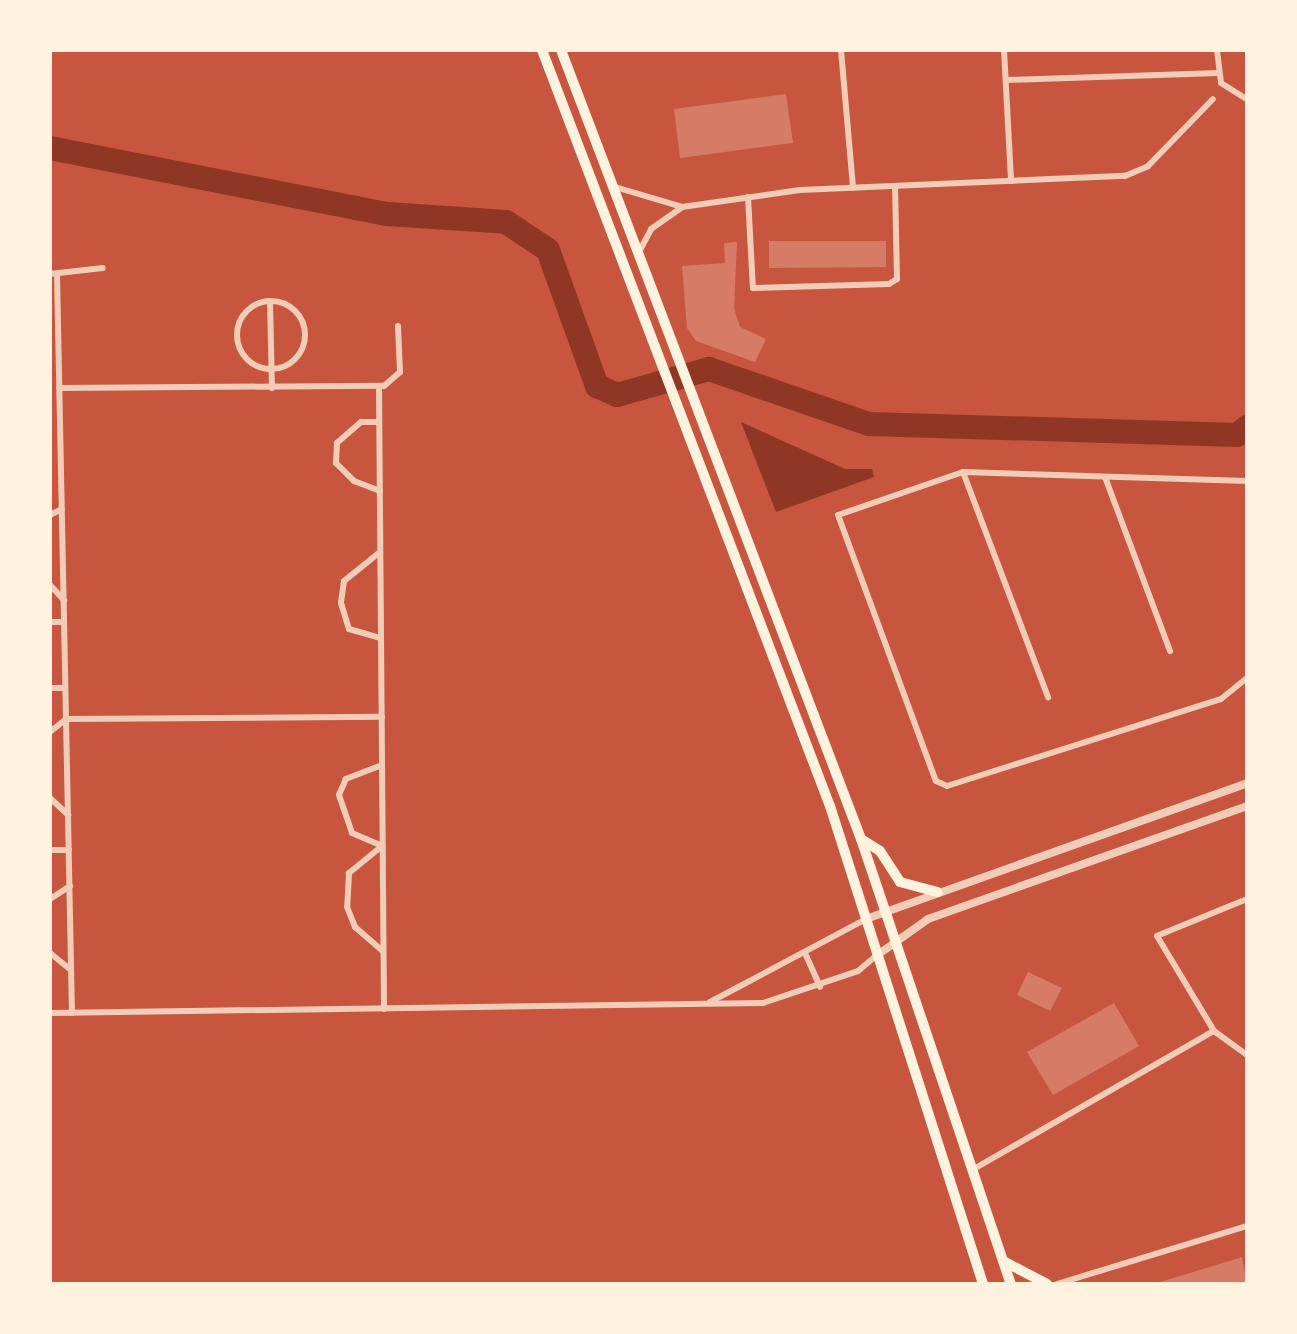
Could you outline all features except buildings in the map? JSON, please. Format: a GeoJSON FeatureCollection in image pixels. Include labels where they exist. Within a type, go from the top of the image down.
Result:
{"type":"FeatureCollection","features":[{"type":"Feature","properties":{"kind":"main road"},"geometry":{"type":"LineString","coordinates":[[542,50],[659,353],[866,919],[983,1284]]}},
{"type":"Feature","properties":{"kind":"main road"},"geometry":{"type":"LineString","coordinates":[[561,50],[861,839],[1011,1284]]}},
{"type":"Feature","properties":{"kind":"main road"},"geometry":{"type":"LineString","coordinates":[[861,839],[880,851],[900,882],[938,892]]}},
{"type":"Feature","properties":{"kind":"main road"},"geometry":{"type":"LineString","coordinates":[[1003,1260],[1047,1284]]}},
{"type":"Feature","properties":{"kind":"street"},"geometry":{"type":"LineString","coordinates":[[841,50],[853,187]]}},
{"type":"Feature","properties":{"kind":"street"},"geometry":{"type":"LineString","coordinates":[[1004,50],[1011,181]]}},
{"type":"Feature","properties":{"kind":"street"},"geometry":{"type":"LineString","coordinates":[[1217,50],[1218,73]]}},
{"type":"Feature","properties":{"kind":"street"},"geometry":{"type":"LineString","coordinates":[[1006,80],[1218,73],[1247,99]]}},
{"type":"Feature","properties":{"kind":"street"},"geometry":{"type":"LineString","coordinates":[[615,187],[682,207],[853,187],[1137,173],[1213,99]]}},
{"type":"Feature","properties":{"kind":"street"},"geometry":{"type":"LineString","coordinates":[[748,197],[753,288],[889,284],[897,279],[895,186]]}},
{"type":"Feature","properties":{"kind":"street"},"geometry":{"type":"LineString","coordinates":[[639,252],[651,229],[682,207]]}},
{"type":"Feature","properties":{"kind":"street"},"geometry":{"type":"LineString","coordinates":[[72,1013],[59,348],[53,274],[103,268]]}},
{"type":"Feature","properties":{"kind":"street"},"geometry":{"type":"LineString","coordinates":[[270,301],[299,314],[306,335],[300,355],[272,370],[249,362],[237,342],[241,318],[270,301]]}},
{"type":"Feature","properties":{"kind":"street"},"geometry":{"type":"LineString","coordinates":[[270,301],[272,388]]}},
{"type":"Feature","properties":{"kind":"street"},"geometry":{"type":"LineString","coordinates":[[59,388],[379,386],[400,372],[398,326]]}},
{"type":"Feature","properties":{"kind":"street"},"geometry":{"type":"LineString","coordinates":[[50,348],[59,348]]}},
{"type":"Feature","properties":{"kind":"street"},"geometry":{"type":"LineString","coordinates":[[379,386],[384,1009]]}},
{"type":"Feature","properties":{"kind":"street"},"geometry":{"type":"LineString","coordinates":[[379,422],[361,422],[337,443],[336,463],[354,481],[380,491]]}},
{"type":"Feature","properties":{"kind":"street"},"geometry":{"type":"LineString","coordinates":[[963,472],[1048,697]]}},
{"type":"Feature","properties":{"kind":"street"},"geometry":{"type":"LineString","coordinates":[[1247,481],[963,472],[838,515],[936,781],[947,786],[1221,699],[1247,678]]}},
{"type":"Feature","properties":{"kind":"street"},"geometry":{"type":"LineString","coordinates":[[1105,477],[1170,651]]}},
{"type":"Feature","properties":{"kind":"street"},"geometry":{"type":"LineString","coordinates":[[50,515],[62,509]]}},
{"type":"Feature","properties":{"kind":"street"},"geometry":{"type":"LineString","coordinates":[[380,552],[344,581],[341,603],[349,629],[381,638]]}},
{"type":"Feature","properties":{"kind":"street"},"geometry":{"type":"LineString","coordinates":[[50,585],[64,600]]}},
{"type":"Feature","properties":{"kind":"street"},"geometry":{"type":"LineString","coordinates":[[50,622],[64,622]]}},
{"type":"Feature","properties":{"kind":"street"},"geometry":{"type":"LineString","coordinates":[[50,688],[65,688]]}},
{"type":"Feature","properties":{"kind":"street"},"geometry":{"type":"LineString","coordinates":[[50,732],[66,719],[382,717]]}},
{"type":"Feature","properties":{"kind":"street"},"geometry":{"type":"LineString","coordinates":[[382,765],[346,779],[339,795],[352,833],[382,846]]}},
{"type":"Feature","properties":{"kind":"street"},"geometry":{"type":"LineString","coordinates":[[706,1003],[885,911],[1247,783]]}},
{"type":"Feature","properties":{"kind":"street"},"geometry":{"type":"LineString","coordinates":[[50,798],[68,815]]}},
{"type":"Feature","properties":{"kind":"street"},"geometry":{"type":"LineString","coordinates":[[50,1013],[763,1003],[820,987],[876,956],[895,939],[1002,890],[1247,806]]}},
{"type":"Feature","properties":{"kind":"street"},"geometry":{"type":"LineString","coordinates":[[382,846],[349,873],[347,907],[355,927],[383,951]]}},
{"type":"Feature","properties":{"kind":"street"},"geometry":{"type":"LineString","coordinates":[[50,850],[69,850]]}},
{"type":"Feature","properties":{"kind":"street"},"geometry":{"type":"LineString","coordinates":[[50,899],[70,886]]}},
{"type":"Feature","properties":{"kind":"street"},"geometry":{"type":"LineString","coordinates":[[1247,899],[1157,936],[1214,1031],[1247,1055]]}},
{"type":"Feature","properties":{"kind":"street"},"geometry":{"type":"LineString","coordinates":[[50,953],[71,970]]}},
{"type":"Feature","properties":{"kind":"street"},"geometry":{"type":"LineString","coordinates":[[805,953],[820,987]]}},
{"type":"Feature","properties":{"kind":"street"},"geometry":{"type":"LineString","coordinates":[[972,1170],[1214,1031]]}},
{"type":"Feature","properties":{"kind":"street"},"geometry":{"type":"LineString","coordinates":[[1057,1284],[1247,1226]]}},
{"type":"Feature","properties":{"kind":"shaded area"},"geometry":{"type":"Polygon","coordinates":[[[741,422],[845,469],[872,469],[874,477],[776,512],[741,422]]]}},
{"type":"Feature","properties":{"kind":"waterway"},"geometry":{"type":"LineString","coordinates":[[50,148],[387,214],[506,222],[548,250],[597,386],[617,395],[709,369],[869,424],[1237,435],[1247,427]]}}]}
